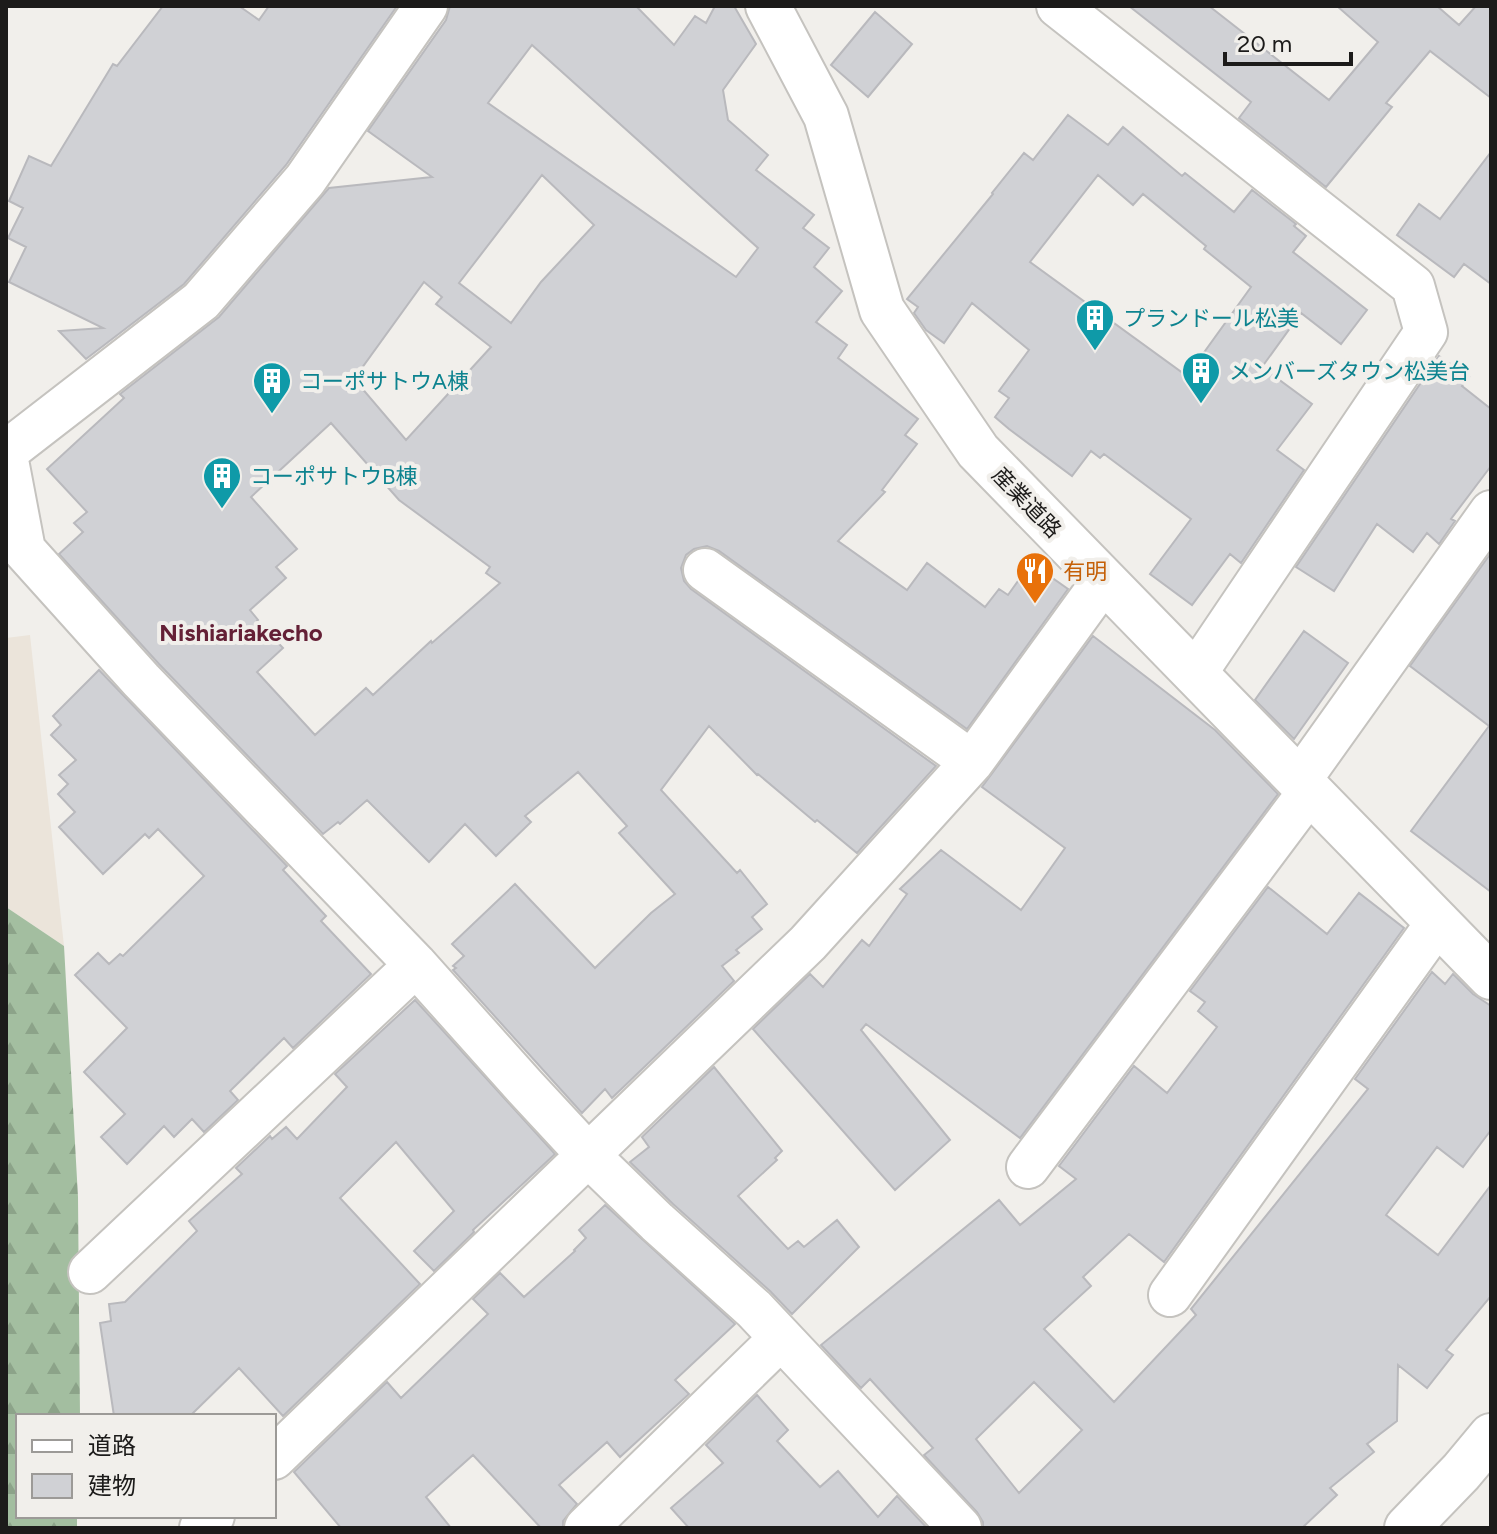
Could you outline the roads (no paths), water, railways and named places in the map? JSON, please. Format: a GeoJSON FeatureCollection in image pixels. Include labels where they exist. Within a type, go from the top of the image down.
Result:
{"type":"FeatureCollection","features":[{"type":"Feature","properties":{"kind":"street"},"geometry":{"type":"LineString","coordinates":[[426,6],[305,180],[201,301],[6,454],[24,550],[141,680],[416,965],[589,1156],[754,1309],[960,1528]]}},
{"type":"Feature","properties":{"kind":"street"},"geometry":{"type":"LineString","coordinates":[[1058,6],[1413,286],[1426,332],[1195,674]]}},
{"type":"Feature","properties":{"kind":"street","name":"産業道路"},"geometry":{"type":"LineString","coordinates":[[780,13],[826,116],[882,310],[978,451],[1491,977]]}},
{"type":"Feature","properties":{"kind":"street"},"geometry":{"type":"LineString","coordinates":[[1028,1167],[1305,786],[1491,512]]}},
{"type":"Feature","properties":{"kind":"street"},"geometry":{"type":"LineString","coordinates":[[705,570],[972,762]]}},
{"type":"Feature","properties":{"kind":"street"},"geometry":{"type":"LineString","coordinates":[[276,1456],[808,943],[972,762],[1104,580]]}},
{"type":"Feature","properties":{"kind":"street"},"geometry":{"type":"LineString","coordinates":[[1170,1295],[1438,922]]}},
{"type":"Feature","properties":{"kind":"street"},"geometry":{"type":"LineString","coordinates":[[90,1272],[416,965]]}},
{"type":"Feature","properties":{"kind":"street"},"geometry":{"type":"LineString","coordinates":[[586,1528],[781,1338]]}},
{"type":"Feature","properties":{"kind":"street"},"geometry":{"type":"LineString","coordinates":[[1407,1528],[1491,1436]]}},
{"type":"Feature","properties":{"kind":"place","name":"プランドール松美"},"geometry":{"type":"Point","coordinates":[1095,352]}},
{"type":"Feature","properties":{"kind":"place","name":"メンバーズタウン松美台"},"geometry":{"type":"Point","coordinates":[1201,405]}},
{"type":"Feature","properties":{"kind":"place","name":"コーポサトウA棟"},"geometry":{"type":"Point","coordinates":[272,415]}},
{"type":"Feature","properties":{"kind":"place","name":"コーポサトウB棟"},"geometry":{"type":"Point","coordinates":[222,510]}},
{"type":"Feature","properties":{"kind":"place","name":"有明"},"geometry":{"type":"Point","coordinates":[1035,605]}},
{"type":"Feature","properties":{"kind":"district","name":"Nishiariakecho"},"geometry":{"type":"Point","coordinates":[241,633]}}]}
